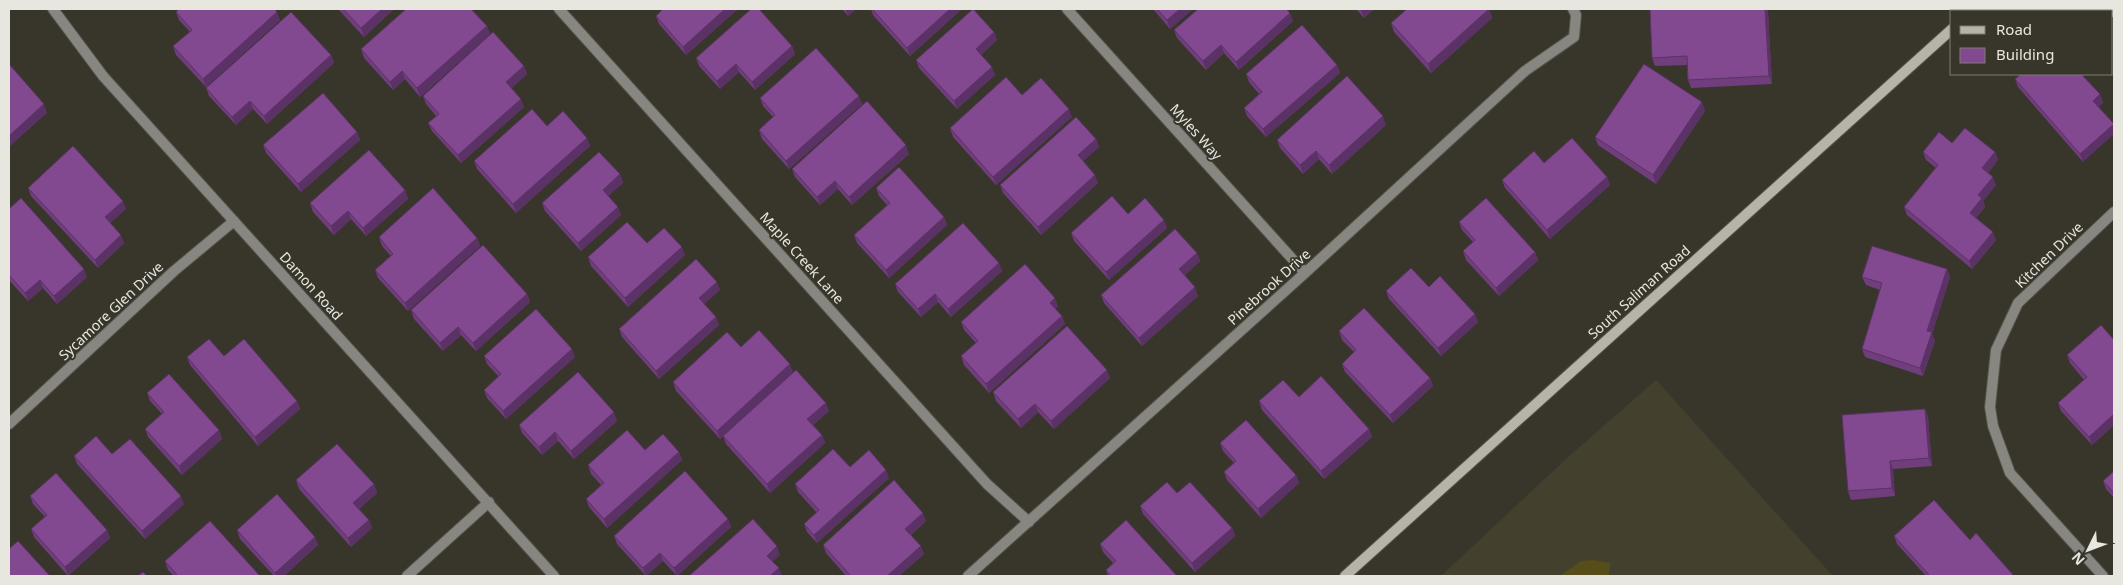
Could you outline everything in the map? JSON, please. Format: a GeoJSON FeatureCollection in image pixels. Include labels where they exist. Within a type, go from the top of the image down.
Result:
{"type":"FeatureCollection","features":[{"type":"Feature","properties":{"kind":"street","name":"Damon Road"},"geometry":{"type":"LineString","coordinates":[[53,9],[103,76],[554,576]]}},
{"type":"Feature","properties":{"kind":"street","name":"Maple Creek Lane"},"geometry":{"type":"LineString","coordinates":[[559,9],[987,484],[1029,522]]}},
{"type":"Feature","properties":{"kind":"street","name":"Myles Way"},"geometry":{"type":"LineString","coordinates":[[1067,9],[1305,273]]}},
{"type":"Feature","properties":{"kind":"street","name":"Pinebrook Drive"},"geometry":{"type":"LineString","coordinates":[[968,576],[1305,273],[1525,71],[1574,37],[1574,12]]}},
{"type":"Feature","properties":{"kind":"street","name":"South Saliman Road"},"geometry":{"type":"LineString","coordinates":[[1345,576],[1950,32]]}},
{"type":"Feature","properties":{"kind":"street","name":"Kitchen Drive"},"geometry":{"type":"LineString","coordinates":[[2102,576],[2010,473],[1993,426],[1990,407],[1996,350],[2018,303],[2114,212]]}},
{"type":"Feature","properties":{"kind":"street","name":"Sycamore Glen Drive"},"geometry":{"type":"LineString","coordinates":[[9,424],[174,271],[234,221]]}},
{"type":"Feature","properties":{"kind":"street"},"geometry":{"type":"LineString","coordinates":[[407,576],[489,502]]}},
{"type":"Feature","properties":{"kind":"shaded area"},"geometry":{"type":"Polygon","coordinates":[[[1656,380],[1833,576],[1441,576],[1566,459],[1656,380]]]}},
{"type":"Feature","properties":{"kind":"shaded area"},"geometry":{"type":"Polygon","coordinates":[[[1593,560],[1610,563],[1609,576],[1560,576],[1581,561],[1593,560]]]}},
{"type":"Feature","properties":{"kind":"building"},"geometry":{"type":"Polygon","coordinates":[[[179,9],[275,9],[277,12],[203,79],[173,46],[192,30],[176,12],[179,9]]]}},
{"type":"Feature","properties":{"kind":"building"},"geometry":{"type":"Polygon","coordinates":[[[343,9],[382,9],[361,28],[343,9]]]}},
{"type":"Feature","properties":{"kind":"building"},"geometry":{"type":"Polygon","coordinates":[[[406,9],[471,9],[487,26],[417,88],[402,71],[390,82],[361,49],[406,9]]]}},
{"type":"Feature","properties":{"kind":"building"},"geometry":{"type":"Polygon","coordinates":[[[663,9],[725,9],[683,47],[656,16],[663,9]]]}},
{"type":"Feature","properties":{"kind":"building"},"geometry":{"type":"Polygon","coordinates":[[[751,9],[759,9],[792,46],[752,82],[736,64],[717,81],[696,58],[751,9]]]}},
{"type":"Feature","properties":{"kind":"building"},"geometry":{"type":"Polygon","coordinates":[[[872,9],[950,9],[907,48],[872,9]]]}},
{"type":"Feature","properties":{"kind":"building"},"geometry":{"type":"Polygon","coordinates":[[[973,9],[994,32],[976,49],[992,67],[954,101],[916,60],[973,9]]]}},
{"type":"Feature","properties":{"kind":"building"},"geometry":{"type":"Polygon","coordinates":[[[1157,9],[1180,9],[1167,20],[1157,9]]]}},
{"type":"Feature","properties":{"kind":"building"},"geometry":{"type":"Polygon","coordinates":[[[1198,9],[1286,9],[1290,13],[1236,62],[1221,45],[1203,61],[1174,30],[1198,9]]]}},
{"type":"Feature","properties":{"kind":"building"},"geometry":{"type":"Polygon","coordinates":[[[1407,9],[1489,9],[1428,64],[1391,23],[1407,9]]]}},
{"type":"Feature","properties":{"kind":"building"},"geometry":{"type":"Polygon","coordinates":[[[1650,9],[1765,9],[1769,76],[1688,80],[1687,56],[1652,58],[1650,9]]]}},
{"type":"Feature","properties":{"kind":"building"},"geometry":{"type":"Polygon","coordinates":[[[291,12],[331,55],[264,116],[250,101],[232,117],[206,88],[291,12]]]}},
{"type":"Feature","properties":{"kind":"building"},"geometry":{"type":"Polygon","coordinates":[[[1302,25],[1337,65],[1263,129],[1244,108],[1262,92],[1246,74],[1302,25]]]}},
{"type":"Feature","properties":{"kind":"building"},"geometry":{"type":"Polygon","coordinates":[[[493,32],[524,66],[506,82],[521,99],[458,155],[428,123],[439,114],[423,96],[493,32]]]}},
{"type":"Feature","properties":{"kind":"building"},"geometry":{"type":"Polygon","coordinates":[[[816,48],[859,96],[786,161],[759,130],[775,115],[760,98],[816,48]]]}},
{"type":"Feature","properties":{"kind":"building"},"geometry":{"type":"Polygon","coordinates":[[[9,64],[44,104],[9,136],[9,64]]]}},
{"type":"Feature","properties":{"kind":"building"},"geometry":{"type":"Polygon","coordinates":[[[1644,64],[1702,102],[1653,175],[1595,137],[1644,64]]]}},
{"type":"Feature","properties":{"kind":"building"},"geometry":{"type":"Polygon","coordinates":[[[2020,75],[2082,75],[2100,94],[2093,101],[2114,124],[2080,154],[2015,79],[2020,75]]]}},
{"type":"Feature","properties":{"kind":"building"},"geometry":{"type":"Polygon","coordinates":[[[1347,76],[1383,116],[1329,165],[1316,151],[1300,165],[1277,140],[1347,76]]]}},
{"type":"Feature","properties":{"kind":"building"},"geometry":{"type":"Polygon","coordinates":[[[1006,77],[1022,95],[1041,78],[1069,109],[993,177],[950,128],[1006,77]]]}},
{"type":"Feature","properties":{"kind":"building"},"geometry":{"type":"Polygon","coordinates":[[[323,93],[357,132],[298,184],[263,145],[323,93]]]}},
{"type":"Feature","properties":{"kind":"building"},"geometry":{"type":"Polygon","coordinates":[[[867,101],[906,145],[849,197],[835,181],[817,197],[792,169],[867,101]]]}},
{"type":"Feature","properties":{"kind":"building"},"geometry":{"type":"Polygon","coordinates":[[[532,109],[547,126],[563,111],[587,138],[513,204],[474,161],[532,109]]]}},
{"type":"Feature","properties":{"kind":"building"},"geometry":{"type":"Polygon","coordinates":[[[1076,117],[1096,139],[1078,155],[1095,175],[1038,227],[1000,185],[1076,117]]]}},
{"type":"Feature","properties":{"kind":"building"},"geometry":{"type":"Polygon","coordinates":[[[1965,128],[1995,152],[1982,168],[1993,177],[1978,195],[1982,198],[1970,213],[1993,232],[1969,261],[1904,207],[1938,165],[1923,152],[1939,132],[1952,143],[1965,128]]]}},
{"type":"Feature","properties":{"kind":"building"},"geometry":{"type":"Polygon","coordinates":[[[1572,138],[1607,177],[1547,230],[1502,180],[1534,151],[1544,163],[1572,138]]]}},
{"type":"Feature","properties":{"kind":"building"},"geometry":{"type":"Polygon","coordinates":[[[73,146],[123,201],[105,217],[121,235],[95,260],[28,188],[73,146]]]}},
{"type":"Feature","properties":{"kind":"building"},"geometry":{"type":"Polygon","coordinates":[[[369,150],[405,190],[363,228],[348,211],[331,226],[310,203],[369,150]]]}},
{"type":"Feature","properties":{"kind":"building"},"geometry":{"type":"Polygon","coordinates":[[[599,152],[620,174],[603,190],[618,207],[578,243],[542,203],[599,152]]]}},
{"type":"Feature","properties":{"kind":"building"},"geometry":{"type":"Polygon","coordinates":[[[899,167],[944,217],[886,270],[854,235],[890,203],[876,188],[899,167]]]}},
{"type":"Feature","properties":{"kind":"building"},"geometry":{"type":"Polygon","coordinates":[[[433,188],[477,238],[405,303],[375,270],[393,254],[379,237],[433,188]]]}},
{"type":"Feature","properties":{"kind":"building"},"geometry":{"type":"Polygon","coordinates":[[[1112,196],[1128,214],[1145,198],[1164,220],[1106,272],[1071,233],[1112,196]]]}},
{"type":"Feature","properties":{"kind":"building"},"geometry":{"type":"Polygon","coordinates":[[[21,198],[84,269],[54,296],[40,280],[25,293],[9,275],[9,209],[21,198]]]}},
{"type":"Feature","properties":{"kind":"building"},"geometry":{"type":"Polygon","coordinates":[[[1486,198],[1535,252],[1496,288],[1463,251],[1475,240],[1459,222],[1486,198]]]}},
{"type":"Feature","properties":{"kind":"building"},"geometry":{"type":"Polygon","coordinates":[[[627,222],[647,243],[664,228],[682,247],[625,298],[588,257],[627,222]]]}},
{"type":"Feature","properties":{"kind":"building"},"geometry":{"type":"Polygon","coordinates":[[[963,223],[999,263],[948,309],[935,294],[918,309],[895,284],[963,223]]]}},
{"type":"Feature","properties":{"kind":"building"},"geometry":{"type":"Polygon","coordinates":[[[1175,229],[1197,253],[1179,269],[1195,287],[1139,338],[1101,295],[1175,229]]]}},
{"type":"Feature","properties":{"kind":"building"},"geometry":{"type":"Polygon","coordinates":[[[483,245],[527,294],[473,343],[458,327],[440,343],[411,310],[483,245]]]}},
{"type":"Feature","properties":{"kind":"building"},"geometry":{"type":"Polygon","coordinates":[[[1872,246],[1947,269],[1927,331],[1932,332],[1920,368],[1862,349],[1882,283],[1862,277],[1872,246]]]}},
{"type":"Feature","properties":{"kind":"building"},"geometry":{"type":"Polygon","coordinates":[[[696,259],[717,282],[699,298],[716,317],[656,371],[619,329],[696,259]]]}},
{"type":"Feature","properties":{"kind":"building"},"geometry":{"type":"Polygon","coordinates":[[[1025,264],[1055,298],[1050,303],[1062,316],[986,384],[961,356],[978,341],[961,322],[1025,264]]]}},
{"type":"Feature","properties":{"kind":"building"},"geometry":{"type":"Polygon","coordinates":[[[1411,268],[1429,287],[1440,276],[1475,314],[1438,348],[1386,291],[1411,268]]]}},
{"type":"Feature","properties":{"kind":"building"},"geometry":{"type":"Polygon","coordinates":[[[1364,308],[1430,378],[1390,415],[1342,364],[1356,350],[1339,331],[1364,308]]]}},
{"type":"Feature","properties":{"kind":"building"},"geometry":{"type":"Polygon","coordinates":[[[536,309],[572,349],[503,411],[484,390],[501,374],[484,356],[536,309]]]}},
{"type":"Feature","properties":{"kind":"building"},"geometry":{"type":"Polygon","coordinates":[[[2101,325],[2114,340],[2114,414],[2089,437],[2058,403],[2087,377],[2067,355],[2101,325]]]}},
{"type":"Feature","properties":{"kind":"building"},"geometry":{"type":"Polygon","coordinates":[[[1067,326],[1107,370],[1051,421],[1035,404],[1018,419],[993,392],[1067,326]]]}},
{"type":"Feature","properties":{"kind":"building"},"geometry":{"type":"Polygon","coordinates":[[[759,330],[790,364],[717,431],[673,382],[727,332],[741,347],[759,330]]]}},
{"type":"Feature","properties":{"kind":"building"},"geometry":{"type":"Polygon","coordinates":[[[209,339],[224,356],[244,339],[297,401],[255,437],[187,357],[209,339]]]}},
{"type":"Feature","properties":{"kind":"building"},"geometry":{"type":"Polygon","coordinates":[[[796,370],[826,403],[807,419],[822,435],[767,484],[723,436],[796,370]]]}},
{"type":"Feature","properties":{"kind":"building"},"geometry":{"type":"Polygon","coordinates":[[[578,372],[614,412],[571,451],[555,432],[539,447],[519,425],[578,372]]]}},
{"type":"Feature","properties":{"kind":"building"},"geometry":{"type":"Polygon","coordinates":[[[169,374],[219,430],[179,466],[145,429],[164,412],[147,393],[169,374]]]}},
{"type":"Feature","properties":{"kind":"building"},"geometry":{"type":"Polygon","coordinates":[[[1321,376],[1369,429],[1321,471],[1259,401],[1283,380],[1299,397],[1321,376]]]}},
{"type":"Feature","properties":{"kind":"building"},"geometry":{"type":"Polygon","coordinates":[[[1925,409],[1929,458],[1890,461],[1892,488],[1848,491],[1842,415],[1925,409]]]}},
{"type":"Feature","properties":{"kind":"building"},"geometry":{"type":"Polygon","coordinates":[[[1246,420],[1296,475],[1258,509],[1224,472],[1236,461],[1220,443],[1246,420]]]}},
{"type":"Feature","properties":{"kind":"building"},"geometry":{"type":"Polygon","coordinates":[[[627,430],[645,450],[663,434],[679,452],[604,519],[586,499],[604,483],[588,465],[627,430]]]}},
{"type":"Feature","properties":{"kind":"building"},"geometry":{"type":"Polygon","coordinates":[[[96,436],[112,454],[130,439],[181,496],[142,531],[74,456],[96,436]]]}},
{"type":"Feature","properties":{"kind":"building"},"geometry":{"type":"Polygon","coordinates":[[[337,444],[374,484],[353,503],[369,520],[348,538],[296,480],[337,444]]]}},
{"type":"Feature","properties":{"kind":"building"},"geometry":{"type":"Polygon","coordinates":[[[833,449],[850,467],[869,450],[886,470],[814,535],[804,524],[819,510],[795,484],[833,449]]]}},
{"type":"Feature","properties":{"kind":"building"},"geometry":{"type":"Polygon","coordinates":[[[685,471],[728,519],[674,568],[660,553],[643,568],[614,536],[685,471]]]}},
{"type":"Feature","properties":{"kind":"building"},"geometry":{"type":"Polygon","coordinates":[[[2114,471],[2114,493],[2103,481],[2114,471]]]}},
{"type":"Feature","properties":{"kind":"building"},"geometry":{"type":"Polygon","coordinates":[[[56,473],[107,530],[65,567],[31,529],[47,515],[30,496],[56,473]]]}},
{"type":"Feature","properties":{"kind":"building"},"geometry":{"type":"Polygon","coordinates":[[[894,480],[923,513],[905,529],[921,546],[887,576],[851,576],[823,545],[894,480]]]}},
{"type":"Feature","properties":{"kind":"building"},"geometry":{"type":"Polygon","coordinates":[[[1167,482],[1177,493],[1190,482],[1232,528],[1192,563],[1140,506],[1167,482]]]}},
{"type":"Feature","properties":{"kind":"building"},"geometry":{"type":"Polygon","coordinates":[[[277,494],[315,537],[275,573],[237,530],[277,494]]]}},
{"type":"Feature","properties":{"kind":"building"},"geometry":{"type":"Polygon","coordinates":[[[1934,500],[1970,540],[1976,533],[2014,576],[1930,576],[1894,536],[1934,500]]]}},
{"type":"Feature","properties":{"kind":"building"},"geometry":{"type":"Polygon","coordinates":[[[753,519],[777,546],[767,556],[779,568],[770,576],[689,576],[753,519]]]}},
{"type":"Feature","properties":{"kind":"building"},"geometry":{"type":"Polygon","coordinates":[[[1126,520],[1177,576],[1108,576],[1110,574],[1106,570],[1116,561],[1100,544],[1126,520]]]}},
{"type":"Feature","properties":{"kind":"building"},"geometry":{"type":"Polygon","coordinates":[[[210,521],[260,576],[178,576],[165,561],[210,521]]]}},
{"type":"Feature","properties":{"kind":"building"},"geometry":{"type":"Polygon","coordinates":[[[18,541],[50,576],[9,576],[9,549],[18,541]]]}},
{"type":"Feature","properties":{"kind":"building"},"geometry":{"type":"Polygon","coordinates":[[[143,572],[147,576],[138,576],[143,572]]]}}]}
